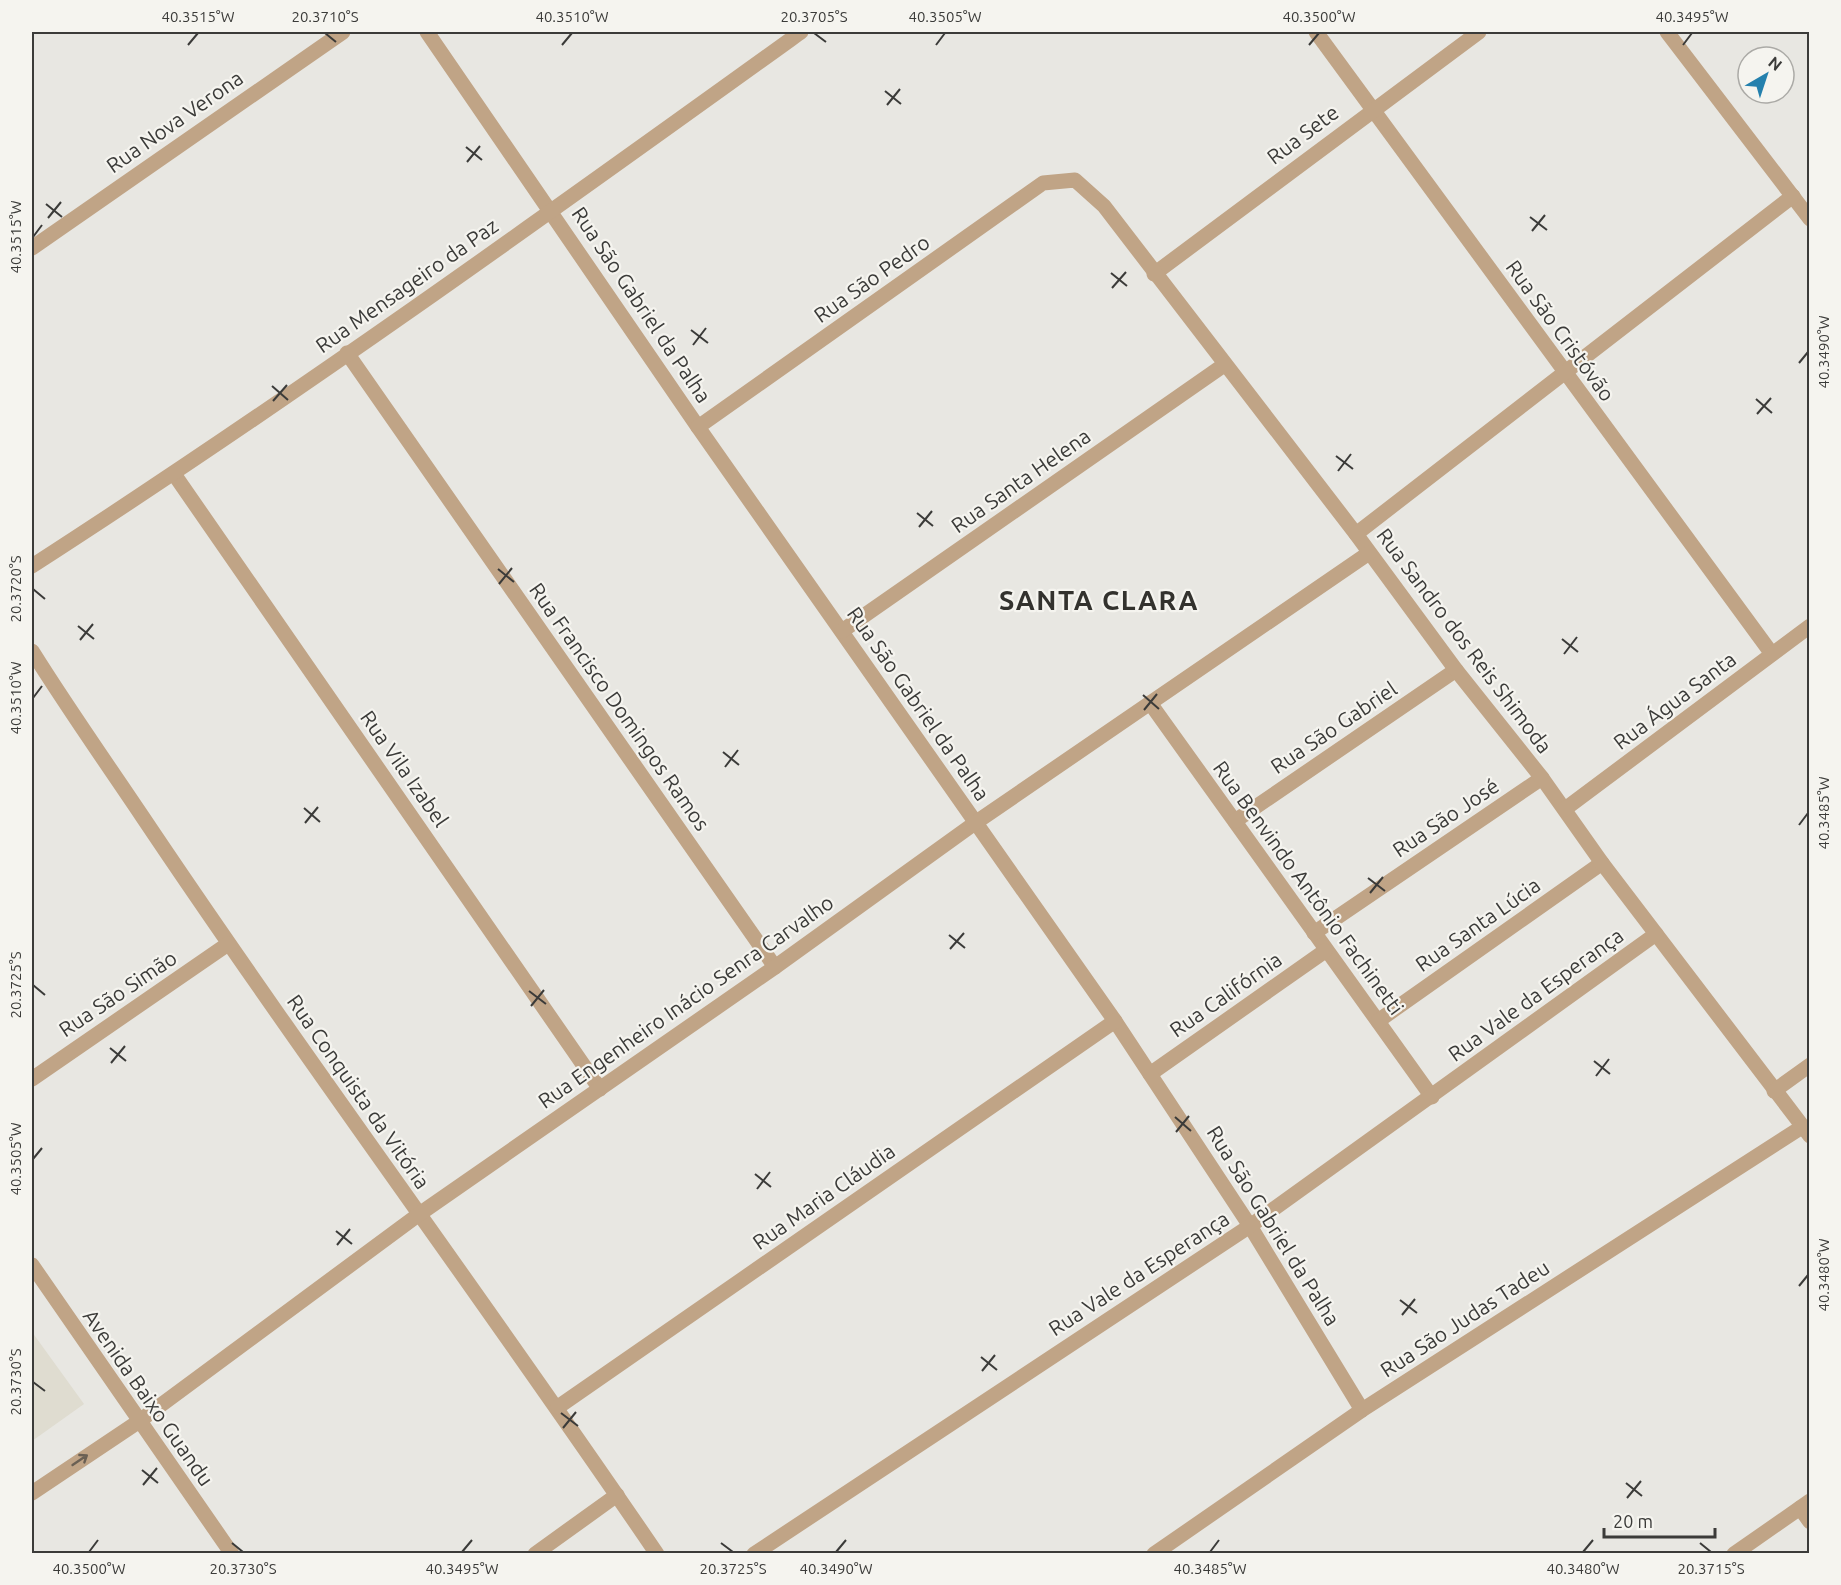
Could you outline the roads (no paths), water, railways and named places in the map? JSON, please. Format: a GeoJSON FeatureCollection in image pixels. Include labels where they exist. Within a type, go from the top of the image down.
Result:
{"type":"FeatureCollection","features":[{"type":"Feature","properties":{"kind":"street","name":"Rua Nova Verona"},"geometry":{"type":"LineString","coordinates":[[32,248],[343,32]]}},
{"type":"Feature","properties":{"kind":"street","name":"Rua São Gabriel da Palha"},"geometry":{"type":"LineString","coordinates":[[427,32],[552,211],[698,427],[1115,1022],[1250,1226],[1362,1410]]}},
{"type":"Feature","properties":{"kind":"street","name":"Rua Mensageiro da Paz"},"geometry":{"type":"LineString","coordinates":[[32,566],[174,474],[552,211],[801,32]]}},
{"type":"Feature","properties":{"kind":"street","name":"Rua São Cristóvão"},"geometry":{"type":"LineString","coordinates":[[1316,32],[1772,654]]}},
{"type":"Feature","properties":{"kind":"street","name":"Rua Sete"},"geometry":{"type":"LineString","coordinates":[[1155,274],[1371,110],[1479,32]]}},
{"type":"Feature","properties":{"kind":"street"},"geometry":{"type":"LineString","coordinates":[[1667,32],[1809,219]]}},
{"type":"Feature","properties":{"kind":"street","name":"Rua Sandro dos Reis Shimoda"},"geometry":{"type":"LineString","coordinates":[[1075,180],[1104,207],[1356,534],[1456,670],[1542,778],[1602,863],[1806,1131]]}},
{"type":"Feature","properties":{"kind":"street","name":"Rua São Pedro"},"geometry":{"type":"LineString","coordinates":[[698,427],[1043,183],[1075,180]]}},
{"type":"Feature","properties":{"kind":"street"},"geometry":{"type":"LineString","coordinates":[[1356,534],[1793,196]]}},
{"type":"Feature","properties":{"kind":"street","name":"Rua Francisco Domingos Ramos"},"geometry":{"type":"LineString","coordinates":[[347,353],[775,967]]}},
{"type":"Feature","properties":{"kind":"street","name":"Rua Santa Helena"},"geometry":{"type":"LineString","coordinates":[[842,631],[1224,365]]}},
{"type":"Feature","properties":{"kind":"street","name":"Rua Vila Izabel"},"geometry":{"type":"LineString","coordinates":[[174,474],[600,1089]]}},
{"type":"Feature","properties":{"kind":"street","name":"Rua Engenheiro Inácio Senra Carvalho"},"geometry":{"type":"LineString","coordinates":[[32,1493],[138,1422],[418,1215],[775,967],[975,823],[1369,553]]}},
{"type":"Feature","properties":{"kind":"street","name":"Rua Água Santa"},"geometry":{"type":"LineString","coordinates":[[1565,809],[1809,626]]}},
{"type":"Feature","properties":{"kind":"street","name":"Rua Conquista da Vitória"},"geometry":{"type":"LineString","coordinates":[[34,660],[228,945],[418,1215],[558,1407],[657,1554]]}},
{"type":"Feature","properties":{"kind":"street","name":"Rua São Gabriel"},"geometry":{"type":"LineString","coordinates":[[1235,821],[1456,670]]}},
{"type":"Feature","properties":{"kind":"street","name":"Rua Benvindo Antônio Fachinetti"},"geometry":{"type":"LineString","coordinates":[[1150,703],[1431,1097]]}},
{"type":"Feature","properties":{"kind":"street","name":"Rua São José"},"geometry":{"type":"LineString","coordinates":[[1314,933],[1542,778]]}},
{"type":"Feature","properties":{"kind":"street","name":"Rua Santa Lúcia"},"geometry":{"type":"LineString","coordinates":[[1378,1021],[1602,863]]}},
{"type":"Feature","properties":{"kind":"street","name":"Rua Vale da Esperança"},"geometry":{"type":"LineString","coordinates":[[754,1554],[1250,1226],[1656,934]]}},
{"type":"Feature","properties":{"kind":"street","name":"Rua São Simão"},"geometry":{"type":"LineString","coordinates":[[32,1079],[228,945]]}},
{"type":"Feature","properties":{"kind":"street","name":"Rua Califórnia"},"geometry":{"type":"LineString","coordinates":[[1150,1074],[1325,951]]}},
{"type":"Feature","properties":{"kind":"street","name":"Rua Maria Cláudia"},"geometry":{"type":"LineString","coordinates":[[558,1407],[1115,1022]]}},
{"type":"Feature","properties":{"kind":"street"},"geometry":{"type":"LineString","coordinates":[[1774,1091],[1809,1065]]}},
{"type":"Feature","properties":{"kind":"street","name":"Rua São Judas Tadeu"},"geometry":{"type":"LineString","coordinates":[[1154,1554],[1362,1410],[1806,1131]]}},
{"type":"Feature","properties":{"kind":"street","name":"Avenida Baixo Guandu"},"geometry":{"type":"LineString","coordinates":[[32,1265],[138,1422],[232,1554]]}},
{"type":"Feature","properties":{"kind":"street"},"geometry":{"type":"LineString","coordinates":[[535,1554],[617,1494]]}},
{"type":"Feature","properties":{"kind":"street"},"geometry":{"type":"LineString","coordinates":[[1734,1554],[1805,1504],[1809,1522]]}},
{"type":"Feature","properties":{"kind":"district","name":"SANTA CLARA"},"geometry":{"type":"Point","coordinates":[1099,601]}}]}
